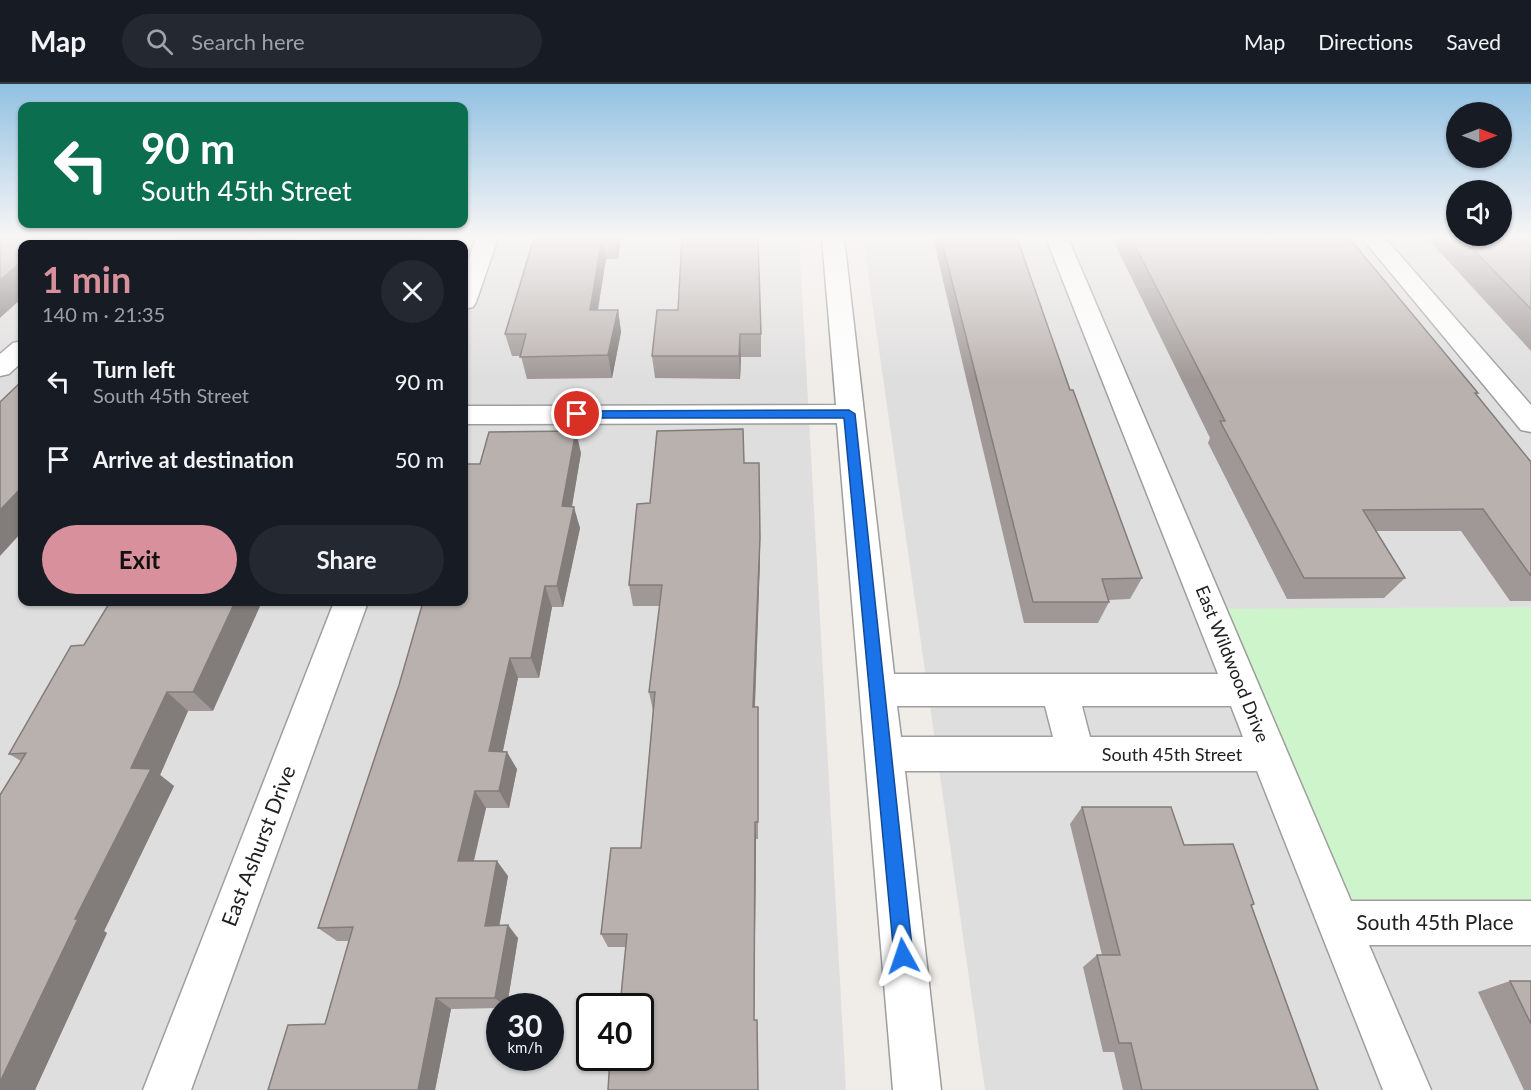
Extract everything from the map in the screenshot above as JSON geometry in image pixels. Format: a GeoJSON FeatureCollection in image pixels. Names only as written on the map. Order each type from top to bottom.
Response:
{"type":"FeatureCollection","features":[{"type":"Feature","properties":{"kind":"street"},"geometry":{"type":"LineString","coordinates":[[837,285],[917,1090]]}},
{"type":"Feature","properties":{"kind":"street","name":"East Wildwood Drive"},"geometry":{"type":"LineString","coordinates":[[1076,285],[1407,1090]]}},
{"type":"Feature","properties":{"kind":"street"},"geometry":{"type":"LineString","coordinates":[[1413,285],[1531,423]]}},
{"type":"Feature","properties":{"kind":"street"},"geometry":{"type":"LineString","coordinates":[[0,369],[18,353]]}},
{"type":"Feature","properties":{"kind":"street"},"geometry":{"type":"LineString","coordinates":[[468,415],[849,414]]}},
{"type":"Feature","properties":{"kind":"street","name":"East Ashurst Drive"},"geometry":{"type":"LineString","coordinates":[[167,1090],[349,606]]}},
{"type":"Feature","properties":{"kind":"street"},"geometry":{"type":"LineString","coordinates":[[877,690],[1243,690]]}},
{"type":"Feature","properties":{"kind":"street","name":"South 45th Street"},"geometry":{"type":"LineString","coordinates":[[1060,691],[1076,754]]}},
{"type":"Feature","properties":{"kind":"street","name":"South 45th Street"},"geometry":{"type":"LineString","coordinates":[[884,754],[1269,754]]}},
{"type":"Feature","properties":{"kind":"street","name":"South 45th Place"},"geometry":{"type":"LineString","coordinates":[[1339,923],[1531,923]]}},
{"type":"Feature","properties":{"kind":"shaded area"},"geometry":{"type":"Polygon","coordinates":[[[0,285],[18,285],[18,606],[468,606],[468,285],[802,285],[846,1090],[0,1090],[0,285]]]}},
{"type":"Feature","properties":{"kind":"shaded area"},"geometry":{"type":"Polygon","coordinates":[[[870,285],[1531,285],[1531,1090],[985,1090],[870,285]]]}},
{"type":"Feature","properties":{"kind":"green space"},"geometry":{"type":"Polygon","coordinates":[[[1531,607],[1531,923],[1339,923],[1209,609],[1531,607]]]}},
{"type":"Feature","properties":{"kind":"building"},"geometry":{"type":"Polygon","coordinates":[[[520,285],[594,285],[590,310],[618,310],[608,355],[520,357],[526,334],[505,334],[520,285]]]}},
{"type":"Feature","properties":{"kind":"building"},"geometry":{"type":"Polygon","coordinates":[[[679,285],[759,285],[761,334],[740,334],[739,356],[652,356],[657,310],[678,310],[679,285]]]}},
{"type":"Feature","properties":{"kind":"building"},"geometry":{"type":"Polygon","coordinates":[[[953,285],[1033,285],[1070,390],[1073,390],[1142,578],[1102,579],[1109,602],[1033,602],[953,285]]]}},
{"type":"Feature","properties":{"kind":"building"},"geometry":{"type":"Polygon","coordinates":[[[1155,285],[1388,285],[1478,393],[1475,393],[1531,462],[1531,576],[1483,509],[1363,510],[1405,578],[1304,578],[1220,421],[1225,421],[1155,285]]]}},
{"type":"Feature","properties":{"kind":"building"},"geometry":{"type":"Polygon","coordinates":[[[1508,285],[1531,285],[1531,309],[1508,285]]]}},
{"type":"Feature","properties":{"kind":"building"},"geometry":{"type":"Polygon","coordinates":[[[18,385],[18,491],[0,510],[0,402],[18,385]]]}},
{"type":"Feature","properties":{"kind":"building"},"geometry":{"type":"Polygon","coordinates":[[[743,429],[744,463],[759,463],[760,538],[753,707],[758,707],[754,1020],[757,1020],[758,1090],[608,1090],[609,1071],[654,1071],[654,993],[621,993],[627,934],[601,934],[611,848],[641,848],[655,692],[649,692],[662,585],[629,585],[637,504],[650,503],[657,431],[743,429]]]}},
{"type":"Feature","properties":{"kind":"building"},"geometry":{"type":"Polygon","coordinates":[[[576,431],[562,506],[574,507],[557,586],[545,586],[531,658],[510,658],[489,751],[507,752],[499,791],[475,791],[458,861],[497,861],[485,926],[508,925],[496,993],[486,993],[486,998],[436,998],[418,1090],[268,1090],[288,1025],[325,1024],[353,927],[318,928],[399,685],[422,606],[468,606],[468,464],[480,464],[489,432],[576,431]]]}},
{"type":"Feature","properties":{"kind":"building"},"geometry":{"type":"Polygon","coordinates":[[[108,606],[233,606],[193,692],[167,692],[131,768],[151,769],[75,919],[78,919],[0,1082],[0,795],[26,753],[9,754],[71,646],[84,645],[108,606]]]}},
{"type":"Feature","properties":{"kind":"building"},"geometry":{"type":"Polygon","coordinates":[[[1082,807],[1171,807],[1184,845],[1233,844],[1254,904],[1251,905],[1318,1090],[1142,1090],[1131,1043],[1119,1043],[1097,955],[1120,955],[1082,807]]]}},
{"type":"Feature","properties":{"kind":"building"},"geometry":{"type":"Polygon","coordinates":[[[1510,981],[1531,981],[1531,1024],[1510,981]]]}},
{"type":"Feature","properties":{"kind":"route"},"geometry":{"type":"LineString","coordinates":[[577,414],[849,414],[903,956]]}}]}
